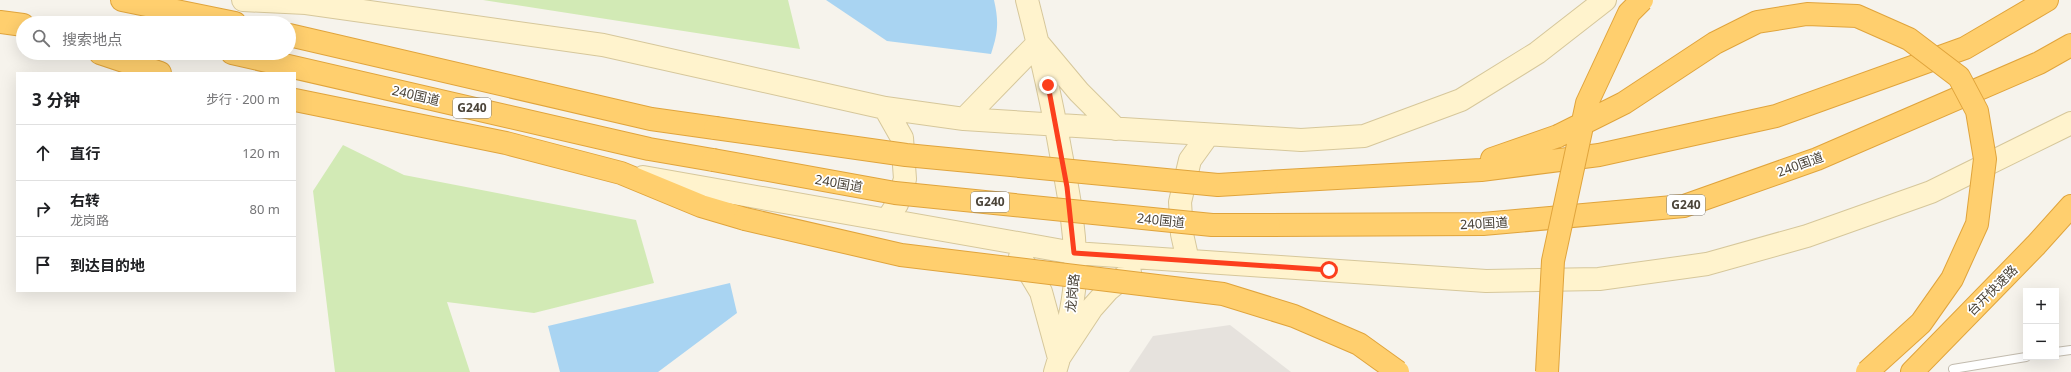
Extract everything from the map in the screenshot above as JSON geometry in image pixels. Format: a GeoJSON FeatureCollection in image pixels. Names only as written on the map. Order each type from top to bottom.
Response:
{"type":"FeatureCollection","features":[{"type":"Feature","properties":{"kind":"highway"},"geometry":{"type":"LineString","coordinates":[[122,0],[201,16]]}},
{"type":"Feature","properties":{"kind":"highway"},"geometry":{"type":"LineString","coordinates":[[1547,372],[1553,261],[1587,103],[1629,13],[1642,0]]}},
{"type":"Feature","properties":{"kind":"highway","name":"G240"},"geometry":{"type":"LineString","coordinates":[[296,37],[651,119],[906,155],[1218,185],[1458,171],[1599,155],[1776,116],[1965,48],[2047,0]]}},
{"type":"Feature","properties":{"kind":"highway"},"geometry":{"type":"LineString","coordinates":[[1458,171],[1558,136],[1624,102],[1715,43],[1757,22],[1807,14],[1857,16],[1909,38],[1958,77],[1977,111],[1985,159],[1977,224],[1952,278],[1921,323],[1867,372]]}},
{"type":"Feature","properties":{"kind":"highway","name":"240国道"},"geometry":{"type":"LineString","coordinates":[[262,60],[649,149],[895,193],[1212,225],[1483,224],[1684,206],[1817,159],[2039,63],[2071,45]]}},
{"type":"Feature","properties":{"kind":"highway"},"geometry":{"type":"LineString","coordinates":[[121,60],[157,72]]}},
{"type":"Feature","properties":{"kind":"highway"},"geometry":{"type":"LineString","coordinates":[[296,100],[506,143],[621,173],[701,206],[745,219],[902,255],[1223,294],[1294,316],[1359,344],[1398,372]]}},
{"type":"Feature","properties":{"kind":"highway","name":"台开快速路"},"geometry":{"type":"LineString","coordinates":[[1912,372],[2036,245],[2071,206]]}},
{"type":"Feature","properties":{"kind":"main road"},"geometry":{"type":"LineString","coordinates":[[243,0],[306,3],[603,45],[885,108],[964,119],[1301,140],[1364,136],[1461,100],[1537,53],[1605,0]]}},
{"type":"Feature","properties":{"kind":"main road","name":"龙岗路"},"geometry":{"type":"LineString","coordinates":[[1027,0],[1056,125],[1067,187],[1074,253],[1073,297],[1057,365]]}},
{"type":"Feature","properties":{"kind":"main road"},"geometry":{"type":"LineString","coordinates":[[964,119],[1038,43],[1079,92],[1116,129]]}},
{"type":"Feature","properties":{"kind":"main road"},"geometry":{"type":"LineString","coordinates":[[885,108],[902,138],[905,178],[897,204],[886,220]]}},
{"type":"Feature","properties":{"kind":"main road"},"geometry":{"type":"LineString","coordinates":[[621,173],[1074,253],[1486,281],[1599,278],[1707,264],[1807,236],[1931,192],[2071,123]]}},
{"type":"Feature","properties":{"kind":"main road"},"geometry":{"type":"LineString","coordinates":[[1188,261],[1182,234],[1180,202],[1190,160],[1208,135]]}},
{"type":"Feature","properties":{"kind":"main road"},"geometry":{"type":"LineString","coordinates":[[1004,241],[1019,255],[1041,292],[1057,365]]}},
{"type":"Feature","properties":{"kind":"main road"},"geometry":{"type":"LineString","coordinates":[[1057,365],[1092,308],[1104,294],[1147,258]]}},
{"type":"Feature","properties":{"kind":"lane"},"geometry":{"type":"LineString","coordinates":[[2059,352],[2071,350]]}},
{"type":"Feature","properties":{"kind":"lane"},"geometry":{"type":"LineString","coordinates":[[1953,369],[2023,357]]}},
{"type":"Feature","properties":{"kind":"shaded area"},"geometry":{"type":"Polygon","coordinates":[[[1230,325],[1291,372],[1129,372],[1153,336],[1230,325]]]}},
{"type":"Feature","properties":{"kind":"green space"},"geometry":{"type":"Polygon","coordinates":[[[483,0],[788,0],[800,49],[483,0]]]}},
{"type":"Feature","properties":{"kind":"green space"},"geometry":{"type":"Polygon","coordinates":[[[343,145],[404,175],[636,220],[654,283],[534,313],[447,302],[470,372],[335,372],[313,191],[343,145]]]}},
{"type":"Feature","properties":{"kind":"water"},"geometry":{"type":"Polygon","coordinates":[[[826,0],[994,0],[997,15],[995,40],[991,54],[887,41],[826,0]]]}},
{"type":"Feature","properties":{"kind":"water"},"geometry":{"type":"Polygon","coordinates":[[[730,283],[737,313],[658,372],[560,372],[548,326],[730,283]]]}},
{"type":"Feature","properties":{"kind":"route"},"geometry":{"type":"LineString","coordinates":[[1048,85],[1067,187],[1072,221],[1074,253],[1329,270]]}}]}
